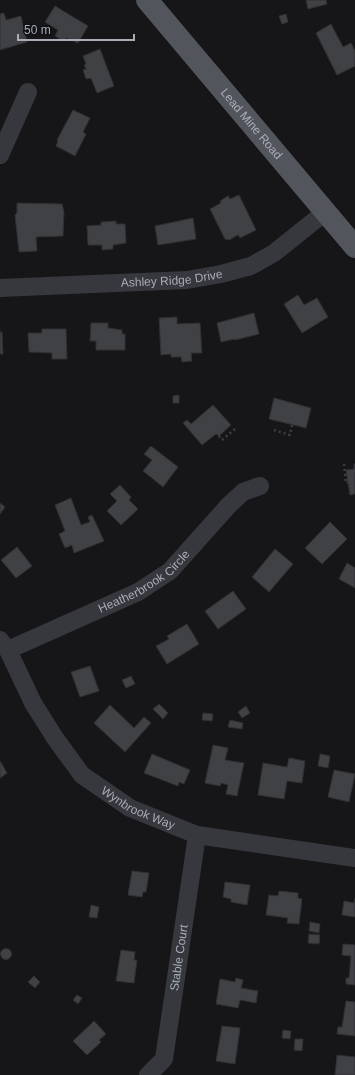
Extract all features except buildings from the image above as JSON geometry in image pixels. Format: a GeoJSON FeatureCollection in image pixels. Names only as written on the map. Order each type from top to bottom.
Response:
{"type":"FeatureCollection","features":[{"type":"Feature","properties":{"kind":"main road","name":"Lead Mine Road"},"geometry":{"type":"LineString","coordinates":[[147,0],[324,213],[355,247]]}},
{"type":"Feature","properties":{"kind":"street"},"geometry":{"type":"LineString","coordinates":[[0,155],[28,92]]}},
{"type":"Feature","properties":{"kind":"street","name":"Ashley Ridge Drive"},"geometry":{"type":"LineString","coordinates":[[0,288],[187,280],[221,274],[251,266],[274,253],[324,213]]}},
{"type":"Feature","properties":{"kind":"street","name":"Heatherbrook Circle"},"geometry":{"type":"LineString","coordinates":[[4,645],[138,592],[170,571],[229,505],[243,492],[260,486]]}},
{"type":"Feature","properties":{"kind":"street","name":"Wynbrook Way"},"geometry":{"type":"LineString","coordinates":[[4,645],[32,703],[82,775],[130,808],[197,835],[355,858]]}},
{"type":"Feature","properties":{"kind":"street","name":"Stable Court"},"geometry":{"type":"LineString","coordinates":[[148,1075],[164,1059],[197,835]]}},
{"type":"Feature","properties":{"kind":"path"},"geometry":{"type":"LineString","coordinates":[[274,430],[290,435],[292,425]]}},
{"type":"Feature","properties":{"kind":"path"},"geometry":{"type":"LineString","coordinates":[[218,436],[222,440],[235,429]]}},
{"type":"Feature","properties":{"kind":"path"},"geometry":{"type":"LineString","coordinates":[[344,464],[346,483],[348,482]]}}]}
